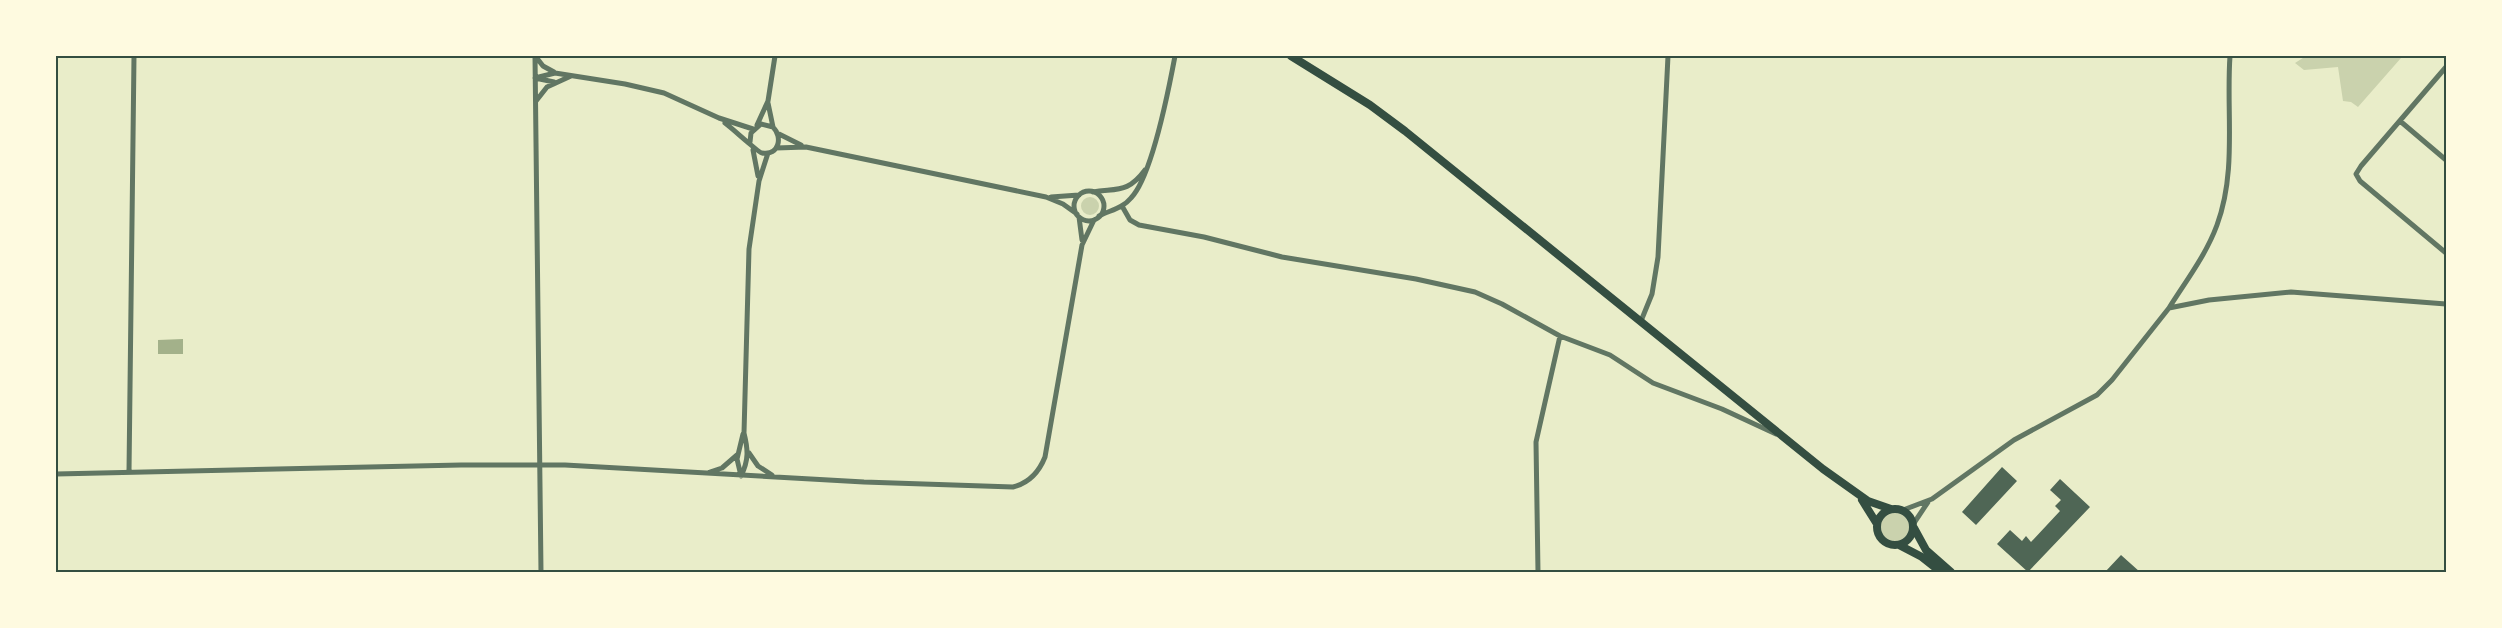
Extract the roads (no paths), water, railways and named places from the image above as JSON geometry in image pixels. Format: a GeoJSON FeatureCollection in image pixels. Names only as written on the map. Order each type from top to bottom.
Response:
{"type":"FeatureCollection","features":[{"type":"Feature","properties":{"kind":"main road"},"geometry":{"type":"LineString","coordinates":[[1291,56],[1390,119],[1783,437],[1857,494],[1878,506],[1903,510],[1909,514],[1926,550],[1951,573]]}},
{"type":"Feature","properties":{"kind":"main road"},"geometry":{"type":"LineString","coordinates":[[1857,494],[1866,504],[1883,540],[1922,557],[1941,573]]}},
{"type":"Feature","properties":{"kind":"main road"},"geometry":{"type":"LineString","coordinates":[[1877,524],[1881,514],[1891,509]]}},
{"type":"Feature","properties":{"kind":"main road"},"geometry":{"type":"LineString","coordinates":[[1898,545],[1909,539],[1914,525]]}},
{"type":"Feature","properties":{"kind":"street"},"geometry":{"type":"LineString","coordinates":[[129,472],[131,188],[135,56]]}},
{"type":"Feature","properties":{"kind":"street"},"geometry":{"type":"LineString","coordinates":[[535,56],[543,66],[555,73],[625,84],[664,93],[719,118],[755,128],[765,124],[773,127],[779,134],[806,147]]}},
{"type":"Feature","properties":{"kind":"street"},"geometry":{"type":"LineString","coordinates":[[535,56],[541,573]]}},
{"type":"Feature","properties":{"kind":"street"},"geometry":{"type":"LineString","coordinates":[[759,181],[752,145],[755,128],[768,101],[776,56]]}},
{"type":"Feature","properties":{"kind":"street"},"geometry":{"type":"LineString","coordinates":[[741,476],[748,460],[744,433],[748,255],[759,181],[768,153],[776,147],[806,147],[1046,197],[1063,204],[1084,220],[1097,218],[1122,206],[1139,188],[1149,164],[1175,56]]}},
{"type":"Feature","properties":{"kind":"street"},"geometry":{"type":"LineString","coordinates":[[1641,321],[1652,294],[1658,257],[1668,56]]}},
{"type":"Feature","properties":{"kind":"street"},"geometry":{"type":"LineString","coordinates":[[1903,510],[1932,499],[2014,440],[2097,395],[2112,380],[2169,308],[2209,244],[2223,205],[2229,149],[2230,56]]}},
{"type":"Feature","properties":{"kind":"street"},"geometry":{"type":"LineString","coordinates":[[2446,67],[2356,174],[2360,181],[2446,252]]}},
{"type":"Feature","properties":{"kind":"street"},"geometry":{"type":"LineString","coordinates":[[535,78],[555,73]]}},
{"type":"Feature","properties":{"kind":"street"},"geometry":{"type":"LineString","coordinates":[[535,103],[543,90],[571,76]]}},
{"type":"Feature","properties":{"kind":"street"},"geometry":{"type":"LineString","coordinates":[[535,78],[556,82]]}},
{"type":"Feature","properties":{"kind":"street"},"geometry":{"type":"LineString","coordinates":[[768,101],[773,127]]}},
{"type":"Feature","properties":{"kind":"street"},"geometry":{"type":"LineString","coordinates":[[719,118],[760,153],[768,153]]}},
{"type":"Feature","properties":{"kind":"street"},"geometry":{"type":"LineString","coordinates":[[2400,121],[2446,160]]}},
{"type":"Feature","properties":{"kind":"street"},"geometry":{"type":"LineString","coordinates":[[776,147],[779,134]]}},
{"type":"Feature","properties":{"kind":"street"},"geometry":{"type":"LineString","coordinates":[[1046,197],[1125,188],[1135,181],[1149,164]]}},
{"type":"Feature","properties":{"kind":"street"},"geometry":{"type":"LineString","coordinates":[[1082,245],[1103,203],[1094,192]]}},
{"type":"Feature","properties":{"kind":"street"},"geometry":{"type":"LineString","coordinates":[[56,474],[540,465],[1013,487],[1029,480],[1041,466],[1046,452],[1082,245],[1075,203],[1079,195]]}},
{"type":"Feature","properties":{"kind":"street"},"geometry":{"type":"LineString","coordinates":[[1122,206],[1130,220],[1139,225],[1204,237],[1282,257],[1468,290],[1495,300],[1560,336],[1605,352],[1658,386],[1722,409],[1783,437]]}},
{"type":"Feature","properties":{"kind":"street"},"geometry":{"type":"LineString","coordinates":[[2169,308],[2220,298],[2291,292],[2446,304]]}},
{"type":"Feature","properties":{"kind":"street"},"geometry":{"type":"LineString","coordinates":[[1538,573],[1536,442],[1560,336]]}},
{"type":"Feature","properties":{"kind":"street"},"geometry":{"type":"LineString","coordinates":[[741,476],[737,465],[744,433]]}},
{"type":"Feature","properties":{"kind":"street"},"geometry":{"type":"LineString","coordinates":[[748,451],[765,472],[782,477]]}},
{"type":"Feature","properties":{"kind":"street"},"geometry":{"type":"LineString","coordinates":[[701,473],[722,468],[738,453]]}},
{"type":"Feature","properties":{"kind":"street"},"geometry":{"type":"LineString","coordinates":[[1914,525],[1932,499]]}}]}
